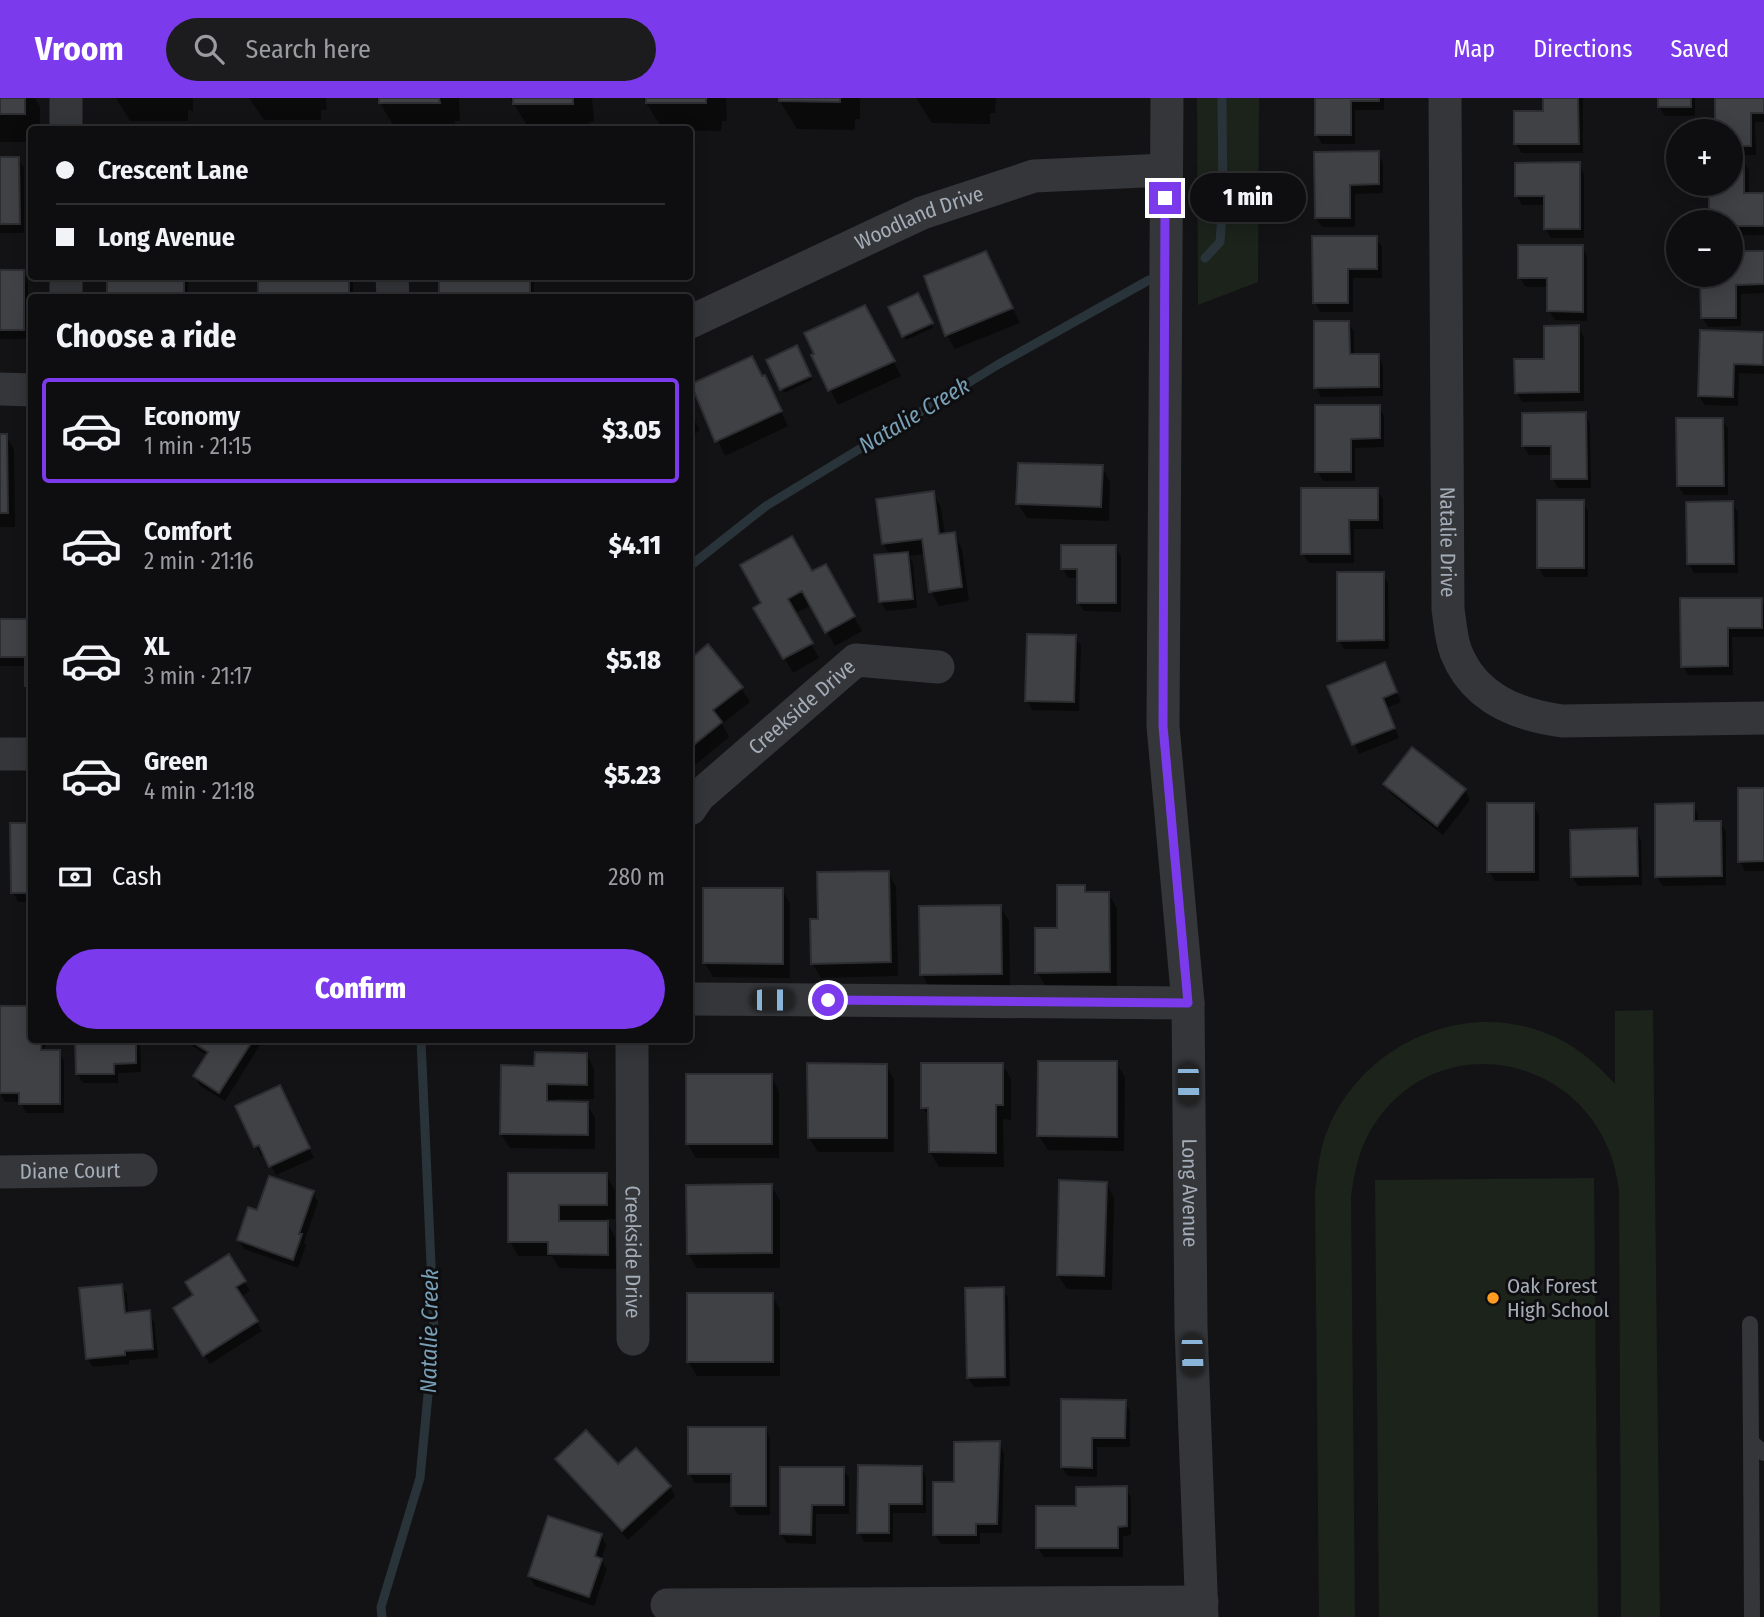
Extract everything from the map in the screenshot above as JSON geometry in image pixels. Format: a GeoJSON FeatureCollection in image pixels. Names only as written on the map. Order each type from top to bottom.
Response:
{"type":"FeatureCollection","features":[{"type":"Feature","properties":{"kind":"street"},"geometry":{"type":"LineString","coordinates":[[66,98],[66,126]]}},
{"type":"Feature","properties":{"kind":"street","name":"Long Avenue"},"geometry":{"type":"LineString","coordinates":[[1167,98],[1163,726],[1188,1003],[1191,1327],[1202,1609]]}},
{"type":"Feature","properties":{"kind":"street","name":"Natalie Drive"},"geometry":{"type":"LineString","coordinates":[[1445,98],[1448,609],[1455,649],[1460,661],[1468,673],[1508,709],[1541,718],[1562,721],[1764,718]]}},
{"type":"Feature","properties":{"kind":"street","name":"Woodland Drive"},"geometry":{"type":"LineString","coordinates":[[693,321],[922,213],[1034,176],[1166,170]]}},
{"type":"Feature","properties":{"kind":"street"},"geometry":{"type":"LineString","coordinates":[[0,389],[28,390]]}},
{"type":"Feature","properties":{"kind":"street","name":"Creekside Drive"},"geometry":{"type":"LineString","coordinates":[[693,805],[699,796],[856,660],[938,667]]}},
{"type":"Feature","properties":{"kind":"street"},"geometry":{"type":"LineString","coordinates":[[0,754],[28,754]]}},
{"type":"Feature","properties":{"kind":"street"},"geometry":{"type":"LineString","coordinates":[[693,999],[1188,1003]]}},
{"type":"Feature","properties":{"kind":"street","name":"Creekside Drive"},"geometry":{"type":"LineString","coordinates":[[632,1043],[633,1339]]}},
{"type":"Feature","properties":{"kind":"street","name":"Diane Court"},"geometry":{"type":"LineString","coordinates":[[0,1172],[141,1170]]}},
{"type":"Feature","properties":{"kind":"street"},"geometry":{"type":"LineString","coordinates":[[667,1605],[1202,1609]]}},
{"type":"Feature","properties":{"kind":"lane"},"geometry":{"type":"LineString","coordinates":[[1750,1324],[1752,1617]]}},
{"type":"Feature","properties":{"kind":"lane"},"geometry":{"type":"LineString","coordinates":[[1751,1442],[1764,1453]]}},
{"type":"Feature","properties":{"kind":"lane"},"geometry":{"type":"LineString","coordinates":[[1760,1617],[1764,1613]]}},
{"type":"Feature","properties":{"kind":"shaded area"},"geometry":{"type":"Polygon","coordinates":[[[1197,98],[1259,98],[1258,282],[1198,305],[1197,98]]]}},
{"type":"Feature","properties":{"kind":"shaded area"},"geometry":{"type":"Polygon","coordinates":[[[1653,1010],[1660,1617],[1621,1617],[1619,1191],[1607,1145],[1583,1108],[1550,1082],[1512,1067],[1472,1065],[1433,1074],[1397,1098],[1368,1135],[1357,1165],[1351,1196],[1355,1617],[1319,1617],[1315,1192],[1323,1144],[1343,1100],[1364,1075],[1388,1054],[1416,1038],[1447,1027],[1479,1022],[1511,1024],[1554,1036],[1582,1054],[1615,1084],[1615,1011],[1653,1010]]]}},
{"type":"Feature","properties":{"kind":"shaded area"},"geometry":{"type":"Polygon","coordinates":[[[1594,1178],[1598,1617],[1379,1617],[1375,1180],[1594,1178]]]}},
{"type":"Feature","properties":{"kind":"building"},"geometry":{"type":"Polygon","coordinates":[[[0,98],[25,98],[25,114],[0,114],[0,98]]]}},
{"type":"Feature","properties":{"kind":"building"},"geometry":{"type":"Polygon","coordinates":[[[379,98],[439,98],[440,103],[379,103],[379,98]]]}},
{"type":"Feature","properties":{"kind":"building"},"geometry":{"type":"Polygon","coordinates":[[[513,98],[573,98],[573,104],[513,104],[513,98]]]}},
{"type":"Feature","properties":{"kind":"building"},"geometry":{"type":"Polygon","coordinates":[[[646,98],[706,98],[706,103],[646,103],[646,98]]]}},
{"type":"Feature","properties":{"kind":"building"},"geometry":{"type":"Polygon","coordinates":[[[779,98],[840,98],[840,102],[779,101],[779,98]]]}},
{"type":"Feature","properties":{"kind":"building"},"geometry":{"type":"Polygon","coordinates":[[[1315,98],[1379,98],[1379,101],[1351,101],[1351,135],[1315,135],[1315,98]]]}},
{"type":"Feature","properties":{"kind":"building"},"geometry":{"type":"Polygon","coordinates":[[[1543,98],[1578,98],[1579,144],[1514,144],[1514,111],[1543,111],[1543,98]]]}},
{"type":"Feature","properties":{"kind":"building"},"geometry":{"type":"Polygon","coordinates":[[[1658,98],[1691,98],[1691,107],[1658,107],[1658,98]]]}},
{"type":"Feature","properties":{"kind":"building"},"geometry":{"type":"Polygon","coordinates":[[[1715,98],[1764,98],[1764,113],[1751,113],[1751,146],[1743,146],[1743,119],[1715,119],[1715,98]]]}},
{"type":"Feature","properties":{"kind":"building"},"geometry":{"type":"Polygon","coordinates":[[[1379,151],[1379,184],[1350,185],[1350,218],[1315,218],[1314,152],[1379,151]]]}},
{"type":"Feature","properties":{"kind":"building"},"geometry":{"type":"Polygon","coordinates":[[[0,157],[19,157],[20,224],[0,224],[0,157]]]}},
{"type":"Feature","properties":{"kind":"building"},"geometry":{"type":"Polygon","coordinates":[[[1744,159],[1744,193],[1764,193],[1764,226],[1743,226],[1743,210],[1709,210],[1709,196],[1743,196],[1744,159]]]}},
{"type":"Feature","properties":{"kind":"building"},"geometry":{"type":"Polygon","coordinates":[[[1580,162],[1580,229],[1544,229],[1544,196],[1515,196],[1515,163],[1580,162]]]}},
{"type":"Feature","properties":{"kind":"building"},"geometry":{"type":"Polygon","coordinates":[[[1312,236],[1377,236],[1377,269],[1348,269],[1348,303],[1313,303],[1312,236]]]}},
{"type":"Feature","properties":{"kind":"building"},"geometry":{"type":"Polygon","coordinates":[[[1518,245],[1583,245],[1583,312],[1547,311],[1547,278],[1518,278],[1518,245]]]}},
{"type":"Feature","properties":{"kind":"building"},"geometry":{"type":"Polygon","coordinates":[[[986,251],[1013,308],[945,336],[924,276],[986,251]]]}},
{"type":"Feature","properties":{"kind":"building"},"geometry":{"type":"Polygon","coordinates":[[[1743,251],[1764,251],[1764,284],[1743,285],[1743,251]]]}},
{"type":"Feature","properties":{"kind":"building"},"geometry":{"type":"Polygon","coordinates":[[[0,270],[24,270],[24,330],[0,330],[0,270]]]}},
{"type":"Feature","properties":{"kind":"building"},"geometry":{"type":"Polygon","coordinates":[[[107,280],[184,280],[184,294],[107,294],[107,280]]]}},
{"type":"Feature","properties":{"kind":"building"},"geometry":{"type":"Polygon","coordinates":[[[258,280],[349,280],[349,294],[258,294],[258,280]]]}},
{"type":"Feature","properties":{"kind":"building"},"geometry":{"type":"Polygon","coordinates":[[[439,280],[530,280],[530,294],[439,294],[439,280]]]}},
{"type":"Feature","properties":{"kind":"building"},"geometry":{"type":"Polygon","coordinates":[[[1700,287],[1736,287],[1736,318],[1701,318],[1700,287]]]}},
{"type":"Feature","properties":{"kind":"building"},"geometry":{"type":"Polygon","coordinates":[[[918,293],[933,323],[902,337],[888,307],[918,293]]]}},
{"type":"Feature","properties":{"kind":"building"},"geometry":{"type":"Polygon","coordinates":[[[865,305],[895,361],[828,391],[804,333],[865,305]]]}},
{"type":"Feature","properties":{"kind":"building"},"geometry":{"type":"Polygon","coordinates":[[[1314,321],[1349,321],[1350,354],[1379,354],[1379,387],[1314,388],[1314,321]]]}},
{"type":"Feature","properties":{"kind":"building"},"geometry":{"type":"Polygon","coordinates":[[[1579,325],[1579,392],[1515,393],[1514,359],[1544,359],[1544,326],[1579,325]]]}},
{"type":"Feature","properties":{"kind":"building"},"geometry":{"type":"Polygon","coordinates":[[[1700,330],[1764,332],[1763,365],[1734,364],[1733,397],[1698,396],[1700,330]]]}},
{"type":"Feature","properties":{"kind":"building"},"geometry":{"type":"Polygon","coordinates":[[[797,345],[811,376],[780,390],[766,360],[797,345]]]}},
{"type":"Feature","properties":{"kind":"building"},"geometry":{"type":"Polygon","coordinates":[[[752,356],[762,376],[765,375],[782,411],[715,442],[693,383],[752,356]]]}},
{"type":"Feature","properties":{"kind":"building"},"geometry":{"type":"Polygon","coordinates":[[[1315,405],[1380,405],[1380,438],[1351,439],[1351,472],[1315,472],[1315,405]]]}},
{"type":"Feature","properties":{"kind":"building"},"geometry":{"type":"Polygon","coordinates":[[[1586,412],[1587,479],[1551,479],[1551,446],[1522,446],[1522,413],[1586,412]]]}},
{"type":"Feature","properties":{"kind":"building"},"geometry":{"type":"Polygon","coordinates":[[[1676,418],[1723,418],[1724,486],[1677,486],[1676,418]]]}},
{"type":"Feature","properties":{"kind":"building"},"geometry":{"type":"Polygon","coordinates":[[[0,434],[7,434],[8,513],[0,513],[0,434]]]}},
{"type":"Feature","properties":{"kind":"building"},"geometry":{"type":"Polygon","coordinates":[[[1018,463],[1103,465],[1101,507],[1016,504],[1018,463]]]}},
{"type":"Feature","properties":{"kind":"building"},"geometry":{"type":"Polygon","coordinates":[[[1301,488],[1378,488],[1378,520],[1349,520],[1350,554],[1301,554],[1301,488]]]}},
{"type":"Feature","properties":{"kind":"building"},"geometry":{"type":"Polygon","coordinates":[[[934,491],[939,534],[955,532],[962,587],[929,592],[922,539],[882,544],[876,499],[934,491]]]}},
{"type":"Feature","properties":{"kind":"building"},"geometry":{"type":"Polygon","coordinates":[[[1537,500],[1584,500],[1584,568],[1537,568],[1537,500]]]}},
{"type":"Feature","properties":{"kind":"building"},"geometry":{"type":"Polygon","coordinates":[[[1733,501],[1734,564],[1687,564],[1686,502],[1733,501]]]}},
{"type":"Feature","properties":{"kind":"building"},"geometry":{"type":"Polygon","coordinates":[[[792,536],[812,571],[826,564],[855,616],[825,633],[802,591],[788,599],[813,643],[783,659],[753,608],[761,603],[740,565],[792,536]]]}},
{"type":"Feature","properties":{"kind":"building"},"geometry":{"type":"Polygon","coordinates":[[[1061,545],[1116,545],[1116,603],[1077,603],[1077,569],[1061,569],[1061,545]]]}},
{"type":"Feature","properties":{"kind":"building"},"geometry":{"type":"Polygon","coordinates":[[[908,552],[913,599],[879,602],[874,555],[908,552]]]}},
{"type":"Feature","properties":{"kind":"building"},"geometry":{"type":"Polygon","coordinates":[[[1337,572],[1384,572],[1384,640],[1337,641],[1337,572]]]}},
{"type":"Feature","properties":{"kind":"building"},"geometry":{"type":"Polygon","coordinates":[[[1680,598],[1762,598],[1762,628],[1728,628],[1728,666],[1681,667],[1680,598]]]}},
{"type":"Feature","properties":{"kind":"building"},"geometry":{"type":"Polygon","coordinates":[[[0,619],[28,619],[28,686],[25,686],[25,657],[0,657],[0,619]]]}},
{"type":"Feature","properties":{"kind":"building"},"geometry":{"type":"Polygon","coordinates":[[[1027,634],[1076,635],[1074,702],[1025,701],[1027,634]]]}},
{"type":"Feature","properties":{"kind":"building"},"geometry":{"type":"Polygon","coordinates":[[[708,644],[743,687],[713,710],[722,722],[693,746],[693,656],[708,644]]]}},
{"type":"Feature","properties":{"kind":"building"},"geometry":{"type":"Polygon","coordinates":[[[1385,662],[1397,692],[1383,698],[1395,728],[1352,745],[1327,686],[1385,662]]]}},
{"type":"Feature","properties":{"kind":"building"},"geometry":{"type":"Polygon","coordinates":[[[1412,747],[1466,789],[1437,826],[1383,784],[1412,747]]]}},
{"type":"Feature","properties":{"kind":"building"},"geometry":{"type":"Polygon","coordinates":[[[1738,788],[1764,788],[1764,861],[1738,862],[1738,788]]]}},
{"type":"Feature","properties":{"kind":"building"},"geometry":{"type":"Polygon","coordinates":[[[1487,803],[1534,803],[1534,872],[1487,872],[1487,803]]]}},
{"type":"Feature","properties":{"kind":"building"},"geometry":{"type":"Polygon","coordinates":[[[1694,803],[1694,821],[1721,821],[1722,876],[1655,877],[1655,804],[1694,803]]]}},
{"type":"Feature","properties":{"kind":"building"},"geometry":{"type":"Polygon","coordinates":[[[10,823],[28,823],[28,893],[11,893],[10,823]]]}},
{"type":"Feature","properties":{"kind":"building"},"geometry":{"type":"Polygon","coordinates":[[[1637,828],[1638,876],[1571,877],[1570,830],[1637,828]]]}},
{"type":"Feature","properties":{"kind":"building"},"geometry":{"type":"Polygon","coordinates":[[[889,871],[891,962],[811,964],[810,919],[818,919],[817,872],[889,871]]]}},
{"type":"Feature","properties":{"kind":"building"},"geometry":{"type":"Polygon","coordinates":[[[1057,885],[1085,885],[1085,892],[1109,892],[1110,972],[1035,973],[1035,928],[1057,928],[1057,885]]]}},
{"type":"Feature","properties":{"kind":"building"},"geometry":{"type":"Polygon","coordinates":[[[703,888],[783,888],[783,964],[703,963],[703,888]]]}},
{"type":"Feature","properties":{"kind":"building"},"geometry":{"type":"Polygon","coordinates":[[[1001,905],[1002,974],[920,975],[919,906],[1001,905]]]}},
{"type":"Feature","properties":{"kind":"building"},"geometry":{"type":"Polygon","coordinates":[[[0,1006],[28,1006],[28,1043],[41,1043],[41,1050],[60,1050],[60,1104],[19,1104],[19,1093],[0,1093],[0,1006]]]}},
{"type":"Feature","properties":{"kind":"building"},"geometry":{"type":"Polygon","coordinates":[[[75,1043],[136,1043],[136,1063],[114,1064],[114,1074],[76,1074],[75,1043]]]}},
{"type":"Feature","properties":{"kind":"building"},"geometry":{"type":"Polygon","coordinates":[[[194,1043],[251,1043],[219,1093],[193,1076],[208,1052],[194,1043]]]}},
{"type":"Feature","properties":{"kind":"building"},"geometry":{"type":"Polygon","coordinates":[[[535,1052],[587,1053],[587,1085],[547,1084],[547,1101],[588,1102],[588,1135],[500,1134],[501,1065],[534,1066],[535,1052]]]}},
{"type":"Feature","properties":{"kind":"building"},"geometry":{"type":"Polygon","coordinates":[[[1038,1061],[1117,1061],[1117,1137],[1037,1136],[1038,1061]]]}},
{"type":"Feature","properties":{"kind":"building"},"geometry":{"type":"Polygon","coordinates":[[[807,1063],[887,1064],[887,1138],[808,1138],[807,1063]]]}},
{"type":"Feature","properties":{"kind":"building"},"geometry":{"type":"Polygon","coordinates":[[[921,1063],[1003,1063],[1003,1105],[996,1105],[996,1153],[929,1152],[928,1108],[921,1108],[921,1063]]]}},
{"type":"Feature","properties":{"kind":"building"},"geometry":{"type":"Polygon","coordinates":[[[686,1074],[772,1074],[772,1144],[686,1144],[686,1074]]]}},
{"type":"Feature","properties":{"kind":"building"},"geometry":{"type":"Polygon","coordinates":[[[280,1085],[310,1148],[269,1167],[259,1145],[254,1147],[235,1106],[280,1085]]]}},
{"type":"Feature","properties":{"kind":"building"},"geometry":{"type":"Polygon","coordinates":[[[508,1173],[607,1173],[607,1205],[559,1205],[559,1221],[608,1221],[608,1255],[548,1254],[548,1242],[508,1242],[508,1173]]]}},
{"type":"Feature","properties":{"kind":"building"},"geometry":{"type":"Polygon","coordinates":[[[269,1176],[314,1191],[293,1260],[237,1240],[248,1207],[257,1210],[269,1176]]]}},
{"type":"Feature","properties":{"kind":"building"},"geometry":{"type":"Polygon","coordinates":[[[1059,1180],[1107,1182],[1104,1276],[1057,1275],[1059,1180]]]}},
{"type":"Feature","properties":{"kind":"building"},"geometry":{"type":"Polygon","coordinates":[[[772,1184],[772,1253],[687,1254],[686,1185],[772,1184]]]}},
{"type":"Feature","properties":{"kind":"building"},"geometry":{"type":"Polygon","coordinates":[[[229,1254],[246,1281],[236,1287],[258,1321],[203,1356],[173,1308],[193,1295],[185,1282],[229,1254]]]}},
{"type":"Feature","properties":{"kind":"building"},"geometry":{"type":"Polygon","coordinates":[[[122,1284],[125,1313],[150,1310],[153,1349],[125,1351],[125,1355],[86,1359],[79,1288],[122,1284]]]}},
{"type":"Feature","properties":{"kind":"building"},"geometry":{"type":"Polygon","coordinates":[[[1004,1287],[1005,1377],[967,1378],[965,1288],[1004,1287]]]}},
{"type":"Feature","properties":{"kind":"building"},"geometry":{"type":"Polygon","coordinates":[[[687,1293],[773,1293],[773,1362],[687,1362],[687,1293]]]}},
{"type":"Feature","properties":{"kind":"building"},"geometry":{"type":"Polygon","coordinates":[[[1061,1399],[1126,1400],[1125,1438],[1092,1438],[1092,1468],[1061,1467],[1061,1399]]]}},
{"type":"Feature","properties":{"kind":"building"},"geometry":{"type":"Polygon","coordinates":[[[688,1427],[766,1427],[766,1506],[731,1506],[731,1474],[688,1474],[688,1427]]]}},
{"type":"Feature","properties":{"kind":"building"},"geometry":{"type":"Polygon","coordinates":[[[586,1430],[618,1464],[636,1448],[671,1486],[622,1531],[555,1459],[586,1430]]]}},
{"type":"Feature","properties":{"kind":"building"},"geometry":{"type":"Polygon","coordinates":[[[1000,1441],[997,1524],[976,1524],[976,1535],[933,1535],[933,1482],[954,1482],[954,1442],[1000,1441]]]}},
{"type":"Feature","properties":{"kind":"building"},"geometry":{"type":"Polygon","coordinates":[[[858,1465],[922,1466],[922,1504],[889,1504],[889,1533],[857,1533],[858,1465]]]}},
{"type":"Feature","properties":{"kind":"building"},"geometry":{"type":"Polygon","coordinates":[[[780,1467],[844,1467],[844,1505],[812,1505],[811,1535],[780,1534],[780,1467]]]}},
{"type":"Feature","properties":{"kind":"building"},"geometry":{"type":"Polygon","coordinates":[[[1127,1486],[1127,1526],[1118,1527],[1118,1548],[1036,1548],[1036,1506],[1076,1506],[1076,1487],[1127,1486]]]}},
{"type":"Feature","properties":{"kind":"building"},"geometry":{"type":"Polygon","coordinates":[[[548,1516],[602,1534],[595,1556],[602,1559],[589,1597],[528,1576],[548,1516]]]}},
{"type":"Feature","properties":{"kind":"waterway","name":"Natalie Creek"},"geometry":{"type":"LineString","coordinates":[[1205,258],[1220,242],[1223,200],[1222,98]]}},
{"type":"Feature","properties":{"kind":"waterway","name":"Natalie Creek"},"geometry":{"type":"LineString","coordinates":[[693,564],[766,506],[999,364],[1149,280]]}},
{"type":"Feature","properties":{"kind":"waterway","name":"Natalie Creek"},"geometry":{"type":"LineString","coordinates":[[382,1617],[381,1607],[420,1478],[434,1332],[421,1043]]}},
{"type":"Feature","properties":{"kind":"place","name":"Oak Forest High School"},"geometry":{"type":"Point","coordinates":[1493,1298]}},
{"type":"Feature","properties":{"kind":"route"},"geometry":{"type":"LineString","coordinates":[[828,1000],[1188,1003],[1163,726],[1165,198]]}}]}
